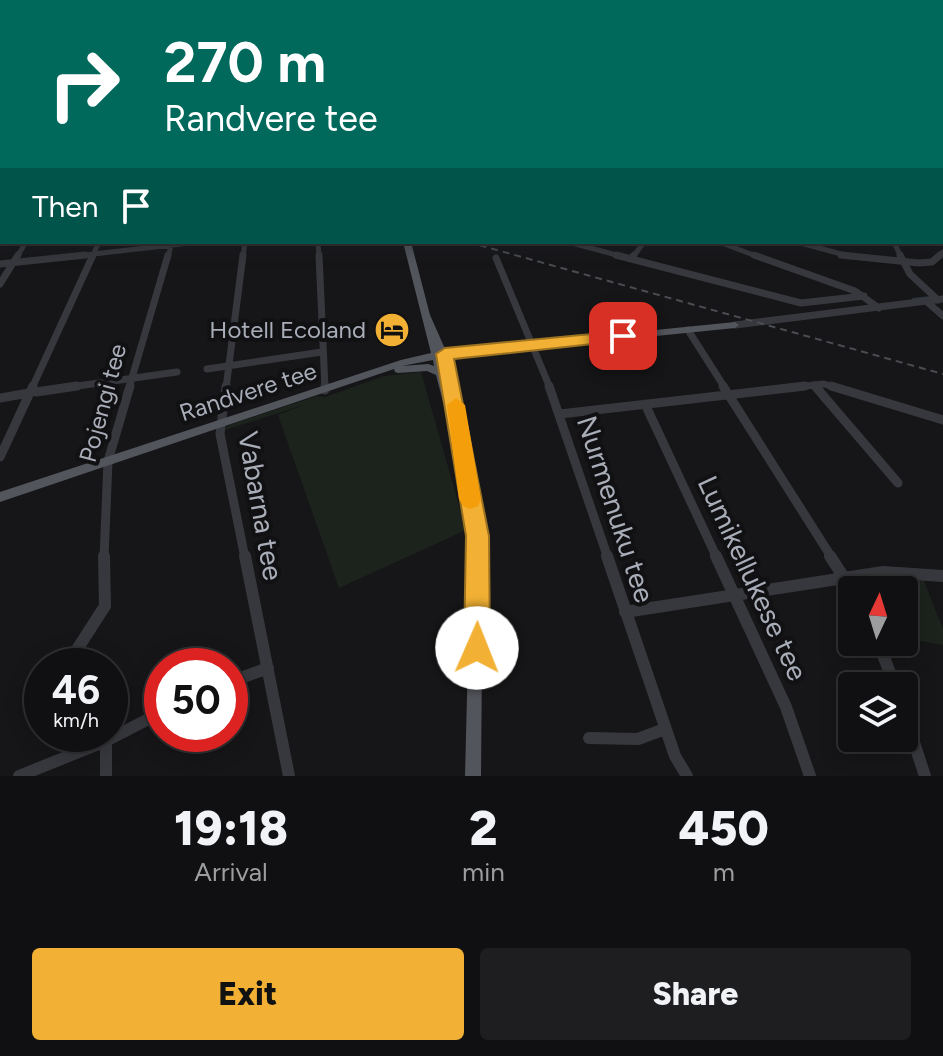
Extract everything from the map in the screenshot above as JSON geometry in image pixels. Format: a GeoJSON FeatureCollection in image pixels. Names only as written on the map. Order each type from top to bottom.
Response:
{"type":"FeatureCollection","features":[{"type":"Feature","properties":{"kind":"main road"},"geometry":{"type":"LineString","coordinates":[[408,244],[427,317],[456,403],[459,439],[479,553],[473,776]]}},
{"type":"Feature","properties":{"kind":"main road","name":"Randvere tee"},"geometry":{"type":"LineString","coordinates":[[0,497],[369,375],[440,355],[735,325]]}},
{"type":"Feature","properties":{"kind":"main road"},"geometry":{"type":"LineString","coordinates":[[440,355],[439,372],[459,439]]}},
{"type":"Feature","properties":{"kind":"main road"},"geometry":{"type":"LineString","coordinates":[[369,375],[419,367],[439,372]]}},
{"type":"Feature","properties":{"kind":"street"},"geometry":{"type":"LineString","coordinates":[[0,284],[25,244]]}},
{"type":"Feature","properties":{"kind":"street"},"geometry":{"type":"LineString","coordinates":[[0,457],[98,244]]}},
{"type":"Feature","properties":{"kind":"street"},"geometry":{"type":"LineString","coordinates":[[0,264],[171,244]]}},
{"type":"Feature","properties":{"kind":"street","name":"Pojengi tee"},"geometry":{"type":"LineString","coordinates":[[78,648],[105,606],[104,518],[108,461],[171,244]]}},
{"type":"Feature","properties":{"kind":"street","name":"Vabarna tee"},"geometry":{"type":"LineString","coordinates":[[245,244],[220,434],[289,776]]}},
{"type":"Feature","properties":{"kind":"street"},"geometry":{"type":"LineString","coordinates":[[318,244],[325,390]]}},
{"type":"Feature","properties":{"kind":"street"},"geometry":{"type":"LineString","coordinates":[[575,244],[801,303],[864,296]]}},
{"type":"Feature","properties":{"kind":"street"},"geometry":{"type":"LineString","coordinates":[[631,259],[642,244]]}},
{"type":"Feature","properties":{"kind":"street"},"geometry":{"type":"LineString","coordinates":[[724,244],[864,296],[879,308]]}},
{"type":"Feature","properties":{"kind":"street"},"geometry":{"type":"LineString","coordinates":[[802,244],[821,251],[902,262],[932,262],[943,252]]}},
{"type":"Feature","properties":{"kind":"street"},"geometry":{"type":"LineString","coordinates":[[895,244],[902,262],[940,299]]}},
{"type":"Feature","properties":{"kind":"street","name":"Nurmenuku tee"},"geometry":{"type":"LineString","coordinates":[[496,258],[535,345],[665,729],[687,776]]}},
{"type":"Feature","properties":{"kind":"street","name":"Randvere tee"},"geometry":{"type":"LineString","coordinates":[[735,325],[940,299]]}},
{"type":"Feature","properties":{"kind":"street"},"geometry":{"type":"LineString","coordinates":[[926,301],[943,316]]}},
{"type":"Feature","properties":{"kind":"street"},"geometry":{"type":"LineString","coordinates":[[688,330],[844,576]]}},
{"type":"Feature","properties":{"kind":"street"},"geometry":{"type":"LineString","coordinates":[[207,369],[322,352]]}},
{"type":"Feature","properties":{"kind":"street"},"geometry":{"type":"LineString","coordinates":[[0,398],[177,372]]}},
{"type":"Feature","properties":{"kind":"street"},"geometry":{"type":"LineString","coordinates":[[814,385],[898,483]]}},
{"type":"Feature","properties":{"kind":"street"},"geometry":{"type":"LineString","coordinates":[[560,414],[814,385],[845,387],[943,420]]}},
{"type":"Feature","properties":{"kind":"street","name":"Lumikellukese tee"},"geometry":{"type":"LineString","coordinates":[[645,404],[786,707],[810,776]]}},
{"type":"Feature","properties":{"kind":"street"},"geometry":{"type":"LineString","coordinates":[[859,576],[893,571],[943,576]]}},
{"type":"Feature","properties":{"kind":"street"},"geometry":{"type":"LineString","coordinates":[[625,612],[838,579]]}},
{"type":"Feature","properties":{"kind":"street"},"geometry":{"type":"LineString","coordinates":[[248,675],[268,668]]}},
{"type":"Feature","properties":{"kind":"street"},"geometry":{"type":"LineString","coordinates":[[589,738],[622,741],[655,736],[665,729]]}},
{"type":"Feature","properties":{"kind":"street"},"geometry":{"type":"LineString","coordinates":[[19,776],[72,752]]}},
{"type":"Feature","properties":{"kind":"street"},"geometry":{"type":"LineString","coordinates":[[104,752],[106,776]]}},
{"type":"Feature","properties":{"kind":"street"},"geometry":{"type":"LineString","coordinates":[[917,752],[925,776]]}},
{"type":"Feature","properties":{"kind":"shaded area"},"geometry":{"type":"Polygon","coordinates":[[[421,372],[466,530],[339,588],[278,415],[306,404],[222,431],[229,425],[384,376],[421,372]]]}},
{"type":"Feature","properties":{"kind":"shaded area"},"geometry":{"type":"Polygon","coordinates":[[[918,580],[924,581],[943,629],[943,645],[918,641],[918,580]]]}},
{"type":"Feature","properties":{"kind":"waterway"},"geometry":{"type":"LineString","coordinates":[[913,299],[930,297]]}},
{"type":"Feature","properties":{"kind":"railway"},"geometry":{"type":"LineString","coordinates":[[475,244],[943,374]]}},
{"type":"Feature","properties":{"kind":"slow traffic"},"geometry":{"type":"LineString","coordinates":[[456,405],[470,499]]}},
{"type":"Feature","properties":{"kind":"place","name":"Hotell Ecoland"},"geometry":{"type":"Point","coordinates":[392,330]}},
{"type":"Feature","properties":{"kind":"route"},"geometry":{"type":"LineString","coordinates":[[477,648],[477,536],[445,354],[623,336]]}}]}
